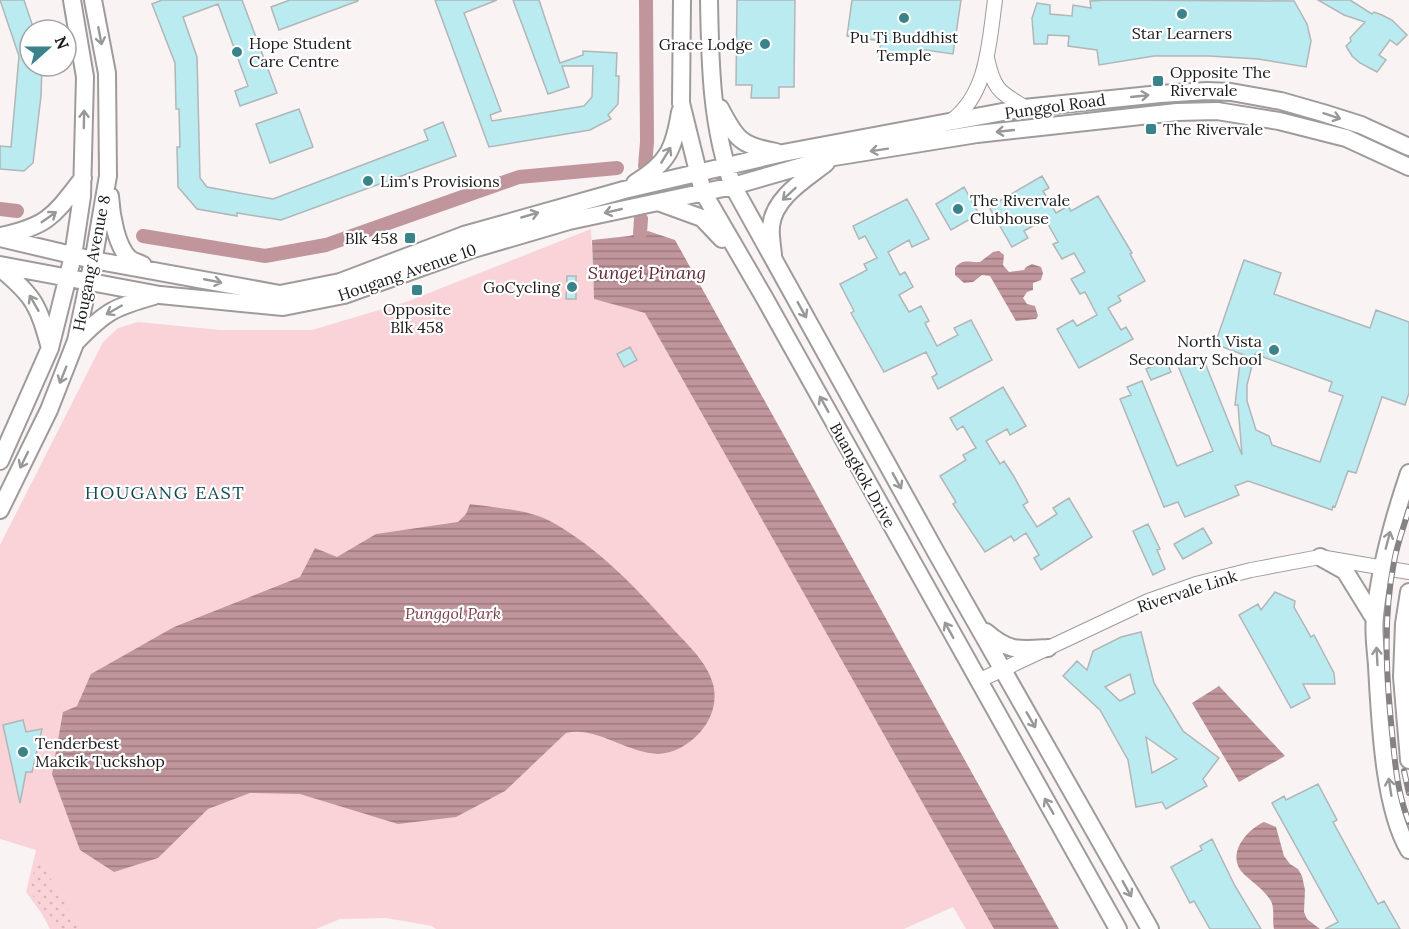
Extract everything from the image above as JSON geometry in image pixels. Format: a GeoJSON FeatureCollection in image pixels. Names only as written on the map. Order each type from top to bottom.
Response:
{"type":"FeatureCollection","features":[{"type":"Feature","properties":{"kind":"main road","name":"Hougang Avenue 8"},"geometry":{"type":"LineString","coordinates":[[0,461],[50,348],[73,256],[83,178],[85,76],[72,0]]}},
{"type":"Feature","properties":{"kind":"main road","name":"Hougang Avenue 8"},"geometry":{"type":"LineString","coordinates":[[0,510],[49,410],[76,341],[93,260],[108,176],[107,73],[93,0]]}},
{"type":"Feature","properties":{"kind":"main road","name":"Buangkok Drive"},"geometry":{"type":"LineString","coordinates":[[682,0],[681,103],[703,192],[770,307],[1118,929]]}},
{"type":"Feature","properties":{"kind":"main road","name":"Buangkok Drive"},"geometry":{"type":"LineString","coordinates":[[709,0],[712,81],[726,167],[733,186],[1002,669],[1150,929]]}},
{"type":"Feature","properties":{"kind":"main road"},"geometry":{"type":"LineString","coordinates":[[712,81],[720,107],[731,129],[742,141],[754,148],[783,153]]}},
{"type":"Feature","properties":{"kind":"main road","name":"Punggol Road"},"geometry":{"type":"LineString","coordinates":[[697,174],[783,153],[1026,108],[1207,91],[1231,92],[1281,101],[1369,129],[1409,147]]}},
{"type":"Feature","properties":{"kind":"main road"},"geometry":{"type":"LineString","coordinates":[[624,190],[653,172],[667,157],[676,132],[681,103]]}},
{"type":"Feature","properties":{"kind":"main road","name":"Punggol Road"},"geometry":{"type":"LineString","coordinates":[[703,192],[733,186],[834,157],[977,134],[1159,114],[1217,111],[1279,121],[1346,138],[1409,167]]}},
{"type":"Feature","properties":{"kind":"main road"},"geometry":{"type":"LineString","coordinates":[[773,259],[771,225],[778,204],[834,157]]}},
{"type":"Feature","properties":{"kind":"main road","name":"Hougang Avenue 10"},"geometry":{"type":"LineString","coordinates":[[0,237],[73,256],[280,294],[340,282],[464,235],[624,190],[697,174]]}},
{"type":"Feature","properties":{"kind":"main road"},"geometry":{"type":"LineString","coordinates":[[108,176],[113,223],[123,250],[130,259],[155,271]]}},
{"type":"Feature","properties":{"kind":"main road"},"geometry":{"type":"LineString","coordinates":[[0,237],[22,232],[45,221],[59,210],[83,178]]}},
{"type":"Feature","properties":{"kind":"main road","name":"Hougang Avenue 10"},"geometry":{"type":"LineString","coordinates":[[0,267],[160,295],[283,307],[344,296],[470,250],[569,221],[703,192]]}},
{"type":"Feature","properties":{"kind":"main road"},"geometry":{"type":"LineString","coordinates":[[657,201],[702,218],[740,257]]}},
{"type":"Feature","properties":{"kind":"main road"},"geometry":{"type":"LineString","coordinates":[[0,267],[34,300],[42,318],[50,348]]}},
{"type":"Feature","properties":{"kind":"main road"},"geometry":{"type":"LineString","coordinates":[[76,341],[97,320],[111,311],[122,305],[160,295]]}},
{"type":"Feature","properties":{"kind":"main road"},"geometry":{"type":"LineString","coordinates":[[1409,473],[1395,513],[1381,566],[1374,618],[1383,747],[1398,826],[1409,850]]}},
{"type":"Feature","properties":{"kind":"main road"},"geometry":{"type":"LineString","coordinates":[[1320,557],[1345,571],[1356,585],[1374,618]]}},
{"type":"Feature","properties":{"kind":"main road"},"geometry":{"type":"LineString","coordinates":[[1409,592],[1404,624],[1401,677],[1409,760]]}},
{"type":"Feature","properties":{"kind":"main road"},"geometry":{"type":"LineString","coordinates":[[978,625],[1006,647],[1017,650],[1048,648]]}},
{"type":"Feature","properties":{"kind":"street"},"geometry":{"type":"LineString","coordinates":[[949,122],[964,112],[971,101],[987,56],[995,0]]}},
{"type":"Feature","properties":{"kind":"street"},"geometry":{"type":"LineString","coordinates":[[987,56],[998,89],[1004,96],[1026,108]]}},
{"type":"Feature","properties":{"kind":"street","name":"Rivervale Link"},"geometry":{"type":"LineString","coordinates":[[978,681],[1148,601],[1196,584],[1251,570],[1320,557],[1409,572]]}},
{"type":"Feature","properties":{"kind":"green space","name":"Punggol Park"},"geometry":{"type":"Polygon","coordinates":[[[591,229],[594,299],[645,312],[994,929],[966,929],[953,907],[904,929],[436,929],[432,926],[386,918],[340,919],[316,929],[50,929],[26,892],[36,850],[0,839],[0,545],[103,342],[118,328],[138,322],[220,330],[312,330],[406,302],[591,229]]]}},
{"type":"Feature","properties":{"kind":"green space"},"geometry":{"type":"Polygon","coordinates":[[[37,859],[53,882],[79,929],[54,929],[45,912],[29,891],[37,859]]]}},
{"type":"Feature","properties":{"kind":"water","name":"Sungei Pinang"},"geometry":{"type":"Polygon","coordinates":[[[648,231],[675,240],[1059,929],[994,929],[645,313],[594,299],[592,240],[629,236],[648,231]]]}},
{"type":"Feature","properties":{"kind":"water"},"geometry":{"type":"Polygon","coordinates":[[[999,251],[1004,255],[1003,265],[1009,272],[1024,270],[1032,264],[1041,267],[1043,273],[1041,280],[1033,283],[1033,290],[1027,292],[1023,298],[1027,304],[1035,306],[1038,316],[1036,319],[1016,321],[990,276],[982,275],[973,282],[964,283],[955,275],[955,268],[961,263],[980,262],[993,252],[999,251]]]}},
{"type":"Feature","properties":{"kind":"water"},"geometry":{"type":"Polygon","coordinates":[[[470,504],[521,511],[550,521],[568,531],[601,556],[645,599],[696,654],[713,684],[715,694],[712,713],[696,737],[680,748],[666,753],[652,753],[637,750],[594,734],[566,733],[505,791],[456,817],[398,824],[300,794],[250,793],[208,809],[158,858],[114,872],[80,850],[52,774],[63,712],[77,706],[91,674],[174,627],[300,577],[315,548],[337,557],[376,534],[458,522],[466,514],[470,504]]]}},
{"type":"Feature","properties":{"kind":"water"},"geometry":{"type":"Polygon","coordinates":[[[1219,686],[1285,756],[1239,782],[1192,703],[1219,686]]]}},
{"type":"Feature","properties":{"kind":"water"},"geometry":{"type":"Polygon","coordinates":[[[1264,822],[1276,827],[1284,856],[1302,876],[1305,890],[1304,912],[1307,919],[1320,929],[1274,929],[1271,901],[1237,864],[1236,856],[1241,842],[1252,830],[1264,822]]]}},
{"type":"Feature","properties":{"kind":"building"},"geometry":{"type":"Polygon","coordinates":[[[0,0],[24,0],[30,18],[18,18],[18,53],[0,0]]]}},
{"type":"Feature","properties":{"kind":"building"},"geometry":{"type":"Polygon","coordinates":[[[162,0],[242,0],[277,93],[240,106],[235,91],[248,86],[218,4],[183,17],[197,57],[200,178],[207,187],[273,199],[428,140],[424,130],[443,122],[456,156],[281,220],[197,209],[178,187],[177,147],[180,147],[175,63],[152,4],[162,0]]]}},
{"type":"Feature","properties":{"kind":"building"},"geometry":{"type":"Polygon","coordinates":[[[290,0],[358,1],[279,30],[271,7],[290,0]]]}},
{"type":"Feature","properties":{"kind":"building"},"geometry":{"type":"Polygon","coordinates":[[[435,0],[497,0],[464,13],[501,111],[490,115],[492,121],[584,106],[592,97],[593,66],[562,66],[569,87],[548,94],[513,0],[539,0],[560,63],[583,55],[583,51],[617,53],[618,104],[608,115],[611,119],[590,130],[489,147],[435,0]]]}},
{"type":"Feature","properties":{"kind":"building","name":"Grace Lodge"},"geometry":{"type":"Polygon","coordinates":[[[737,0],[795,0],[794,87],[779,87],[779,98],[751,98],[752,85],[736,85],[737,0]]]}},
{"type":"Feature","properties":{"kind":"building","name":"Pu Ti Buddhist Temple"},"geometry":{"type":"Polygon","coordinates":[[[852,0],[961,0],[953,54],[919,49],[918,62],[879,56],[881,41],[847,36],[852,0]]]}},
{"type":"Feature","properties":{"kind":"building"},"geometry":{"type":"Polygon","coordinates":[[[1318,0],[1350,0],[1372,14],[1374,12],[1392,20],[1407,35],[1397,45],[1390,40],[1379,55],[1386,60],[1377,72],[1360,63],[1346,46],[1351,41],[1350,38],[1365,22],[1344,15],[1318,0]]]}},
{"type":"Feature","properties":{"kind":"building"},"geometry":{"type":"Polygon","coordinates":[[[1090,1],[1294,1],[1307,24],[1311,41],[1306,67],[1258,59],[1209,56],[1154,56],[1099,65],[1097,50],[1068,46],[1069,36],[1048,35],[1047,44],[1034,44],[1032,18],[1037,3],[1050,5],[1050,14],[1072,16],[1073,5],[1091,8],[1090,1]]]}},
{"type":"Feature","properties":{"kind":"building"},"geometry":{"type":"Polygon","coordinates":[[[18,67],[18,78],[42,78],[33,163],[24,171],[0,169],[0,146],[11,147],[18,67]]]}},
{"type":"Feature","properties":{"kind":"building"},"geometry":{"type":"Polygon","coordinates":[[[299,109],[313,147],[270,163],[256,124],[299,109]]]}},
{"type":"Feature","properties":{"kind":"building"},"geometry":{"type":"Polygon","coordinates":[[[1042,176],[1049,188],[1043,191],[1056,213],[1068,206],[1071,211],[1098,196],[1132,253],[1130,254],[1145,281],[1118,296],[1121,301],[1108,308],[1121,330],[1126,327],[1133,339],[1079,368],[1057,329],[1073,320],[1077,326],[1097,315],[1085,292],[1080,294],[1071,279],[1085,272],[1074,253],[1062,259],[1053,244],[1058,242],[1045,219],[1024,231],[1028,238],[1012,247],[989,207],[1042,176]]]}},
{"type":"Feature","properties":{"kind":"building","name":"The Rivervale Clubhouse"},"geometry":{"type":"Polygon","coordinates":[[[964,187],[979,214],[951,230],[936,204],[964,187]]]}},
{"type":"Feature","properties":{"kind":"building"},"geometry":{"type":"Polygon","coordinates":[[[907,199],[929,239],[912,247],[909,240],[888,252],[900,275],[905,272],[913,287],[899,295],[909,312],[921,306],[929,321],[925,323],[937,346],[958,335],[954,328],[971,320],[992,360],[938,389],[932,377],[937,374],[926,352],[884,372],[851,313],[854,311],[840,284],[867,270],[864,264],[877,258],[865,236],[859,239],[853,226],[907,199]]]}},
{"type":"Feature","properties":{"kind":"building"},"geometry":{"type":"Polygon","coordinates":[[[1244,260],[1281,273],[1274,294],[1370,328],[1376,310],[1409,322],[1409,393],[1405,405],[1382,397],[1356,473],[1348,471],[1332,510],[1248,481],[1235,486],[1239,495],[1185,517],[1178,502],[1164,507],[1120,399],[1131,395],[1127,387],[1142,381],[1177,466],[1213,451],[1178,366],[1193,360],[1195,367],[1205,363],[1242,455],[1238,405],[1235,405],[1240,362],[1244,355],[1215,344],[1244,260]],[[1255,354],[1247,385],[1247,401],[1256,430],[1269,436],[1272,445],[1320,462],[1343,396],[1329,391],[1332,382],[1255,354]]]}},
{"type":"Feature","properties":{"kind":"building"},"geometry":{"type":"Polygon","coordinates":[[[567,276],[576,276],[576,299],[566,299],[567,276]]]}},
{"type":"Feature","properties":{"kind":"building"},"geometry":{"type":"Polygon","coordinates":[[[630,347],[637,360],[624,367],[617,354],[630,347]]]}},
{"type":"Feature","properties":{"kind":"building"},"geometry":{"type":"Polygon","coordinates":[[[1166,361],[1171,372],[1151,380],[1146,369],[1166,361]]]}},
{"type":"Feature","properties":{"kind":"building"},"geometry":{"type":"Polygon","coordinates":[[[1003,387],[1026,426],[1010,435],[1007,429],[986,441],[1000,464],[1004,461],[1013,475],[1028,502],[1023,505],[1037,527],[1057,514],[1053,508],[1069,498],[1092,537],[1041,570],[1034,558],[1039,555],[1026,533],[1014,541],[1011,536],[985,552],[953,504],[956,502],[940,476],[966,460],[963,455],[976,448],[963,426],[957,430],[950,418],[1003,387]]]}},
{"type":"Feature","properties":{"kind":"building"},"geometry":{"type":"Polygon","coordinates":[[[1148,524],[1160,549],[1157,550],[1165,569],[1153,575],[1133,531],[1148,524]]]}},
{"type":"Feature","properties":{"kind":"building"},"geometry":{"type":"Polygon","coordinates":[[[1203,528],[1212,543],[1183,559],[1174,544],[1203,528]]]}},
{"type":"Feature","properties":{"kind":"building"},"geometry":{"type":"Polygon","coordinates":[[[1275,592],[1295,601],[1294,607],[1311,637],[1314,635],[1334,673],[1335,684],[1303,684],[1310,698],[1291,708],[1239,615],[1258,604],[1261,610],[1275,592]]]}},
{"type":"Feature","properties":{"kind":"building"},"geometry":{"type":"Polygon","coordinates":[[[1141,632],[1154,683],[1183,731],[1219,758],[1203,779],[1207,786],[1166,809],[1162,802],[1136,807],[1128,760],[1100,710],[1063,676],[1077,661],[1087,670],[1093,651],[1121,637],[1141,632]],[[1130,674],[1105,687],[1120,701],[1135,693],[1130,674]],[[1146,737],[1152,773],[1177,759],[1146,737]]]}},
{"type":"Feature","properties":{"kind":"building","name":"Tenderbest Makcik Tuckshop"},"geometry":{"type":"Polygon","coordinates":[[[23,720],[26,732],[42,729],[32,772],[26,772],[20,803],[3,725],[23,720]]]}},
{"type":"Feature","properties":{"kind":"building"},"geometry":{"type":"Polygon","coordinates":[[[1318,784],[1337,820],[1333,822],[1378,904],[1384,901],[1400,929],[1325,929],[1338,922],[1272,803],[1284,796],[1286,800],[1318,784]]]}},
{"type":"Feature","properties":{"kind":"building"},"geometry":{"type":"Polygon","coordinates":[[[1212,839],[1235,886],[1261,929],[1210,929],[1194,901],[1190,903],[1171,867],[1202,850],[1200,846],[1212,839]]]}},
{"type":"Feature","properties":{"kind":"waterway"},"geometry":{"type":"LineString","coordinates":[[645,166],[647,142],[646,0]]}},
{"type":"Feature","properties":{"kind":"waterway"},"geometry":{"type":"LineString","coordinates":[[143,236],[265,256],[326,245],[519,177],[617,168]]}},
{"type":"Feature","properties":{"kind":"waterway"},"geometry":{"type":"LineString","coordinates":[[0,209],[17,211]]}},
{"type":"Feature","properties":{"kind":"waterway"},"geometry":{"type":"LineString","coordinates":[[640,233],[641,219]]}},
{"type":"Feature","properties":{"kind":"railway"},"geometry":{"type":"LineString","coordinates":[[1409,509],[1397,549],[1387,625],[1388,689],[1396,766],[1399,789],[1409,822]]}},
{"type":"Feature","properties":{"kind":"railway"},"geometry":{"type":"LineString","coordinates":[[1404,771],[1409,793]]}},
{"type":"Feature","properties":{"kind":"place","name":"Star Learners"},"geometry":{"type":"Point","coordinates":[1182,14]}},
{"type":"Feature","properties":{"kind":"place","name":"Pu Ti Buddhist Temple"},"geometry":{"type":"Point","coordinates":[904,18]}},
{"type":"Feature","properties":{"kind":"place","name":"Grace Lodge"},"geometry":{"type":"Point","coordinates":[765,44]}},
{"type":"Feature","properties":{"kind":"place","name":"Hope Student Care Centre"},"geometry":{"type":"Point","coordinates":[237,52]}},
{"type":"Feature","properties":{"kind":"place","name":"Opposite The Rivervale"},"geometry":{"type":"Point","coordinates":[1158,81]}},
{"type":"Feature","properties":{"kind":"place","name":"The Rivervale"},"geometry":{"type":"Point","coordinates":[1151,129]}},
{"type":"Feature","properties":{"kind":"place","name":"Lim's Provisions"},"geometry":{"type":"Point","coordinates":[368,181]}},
{"type":"Feature","properties":{"kind":"place","name":"The Rivervale Clubhouse"},"geometry":{"type":"Point","coordinates":[958,209]}},
{"type":"Feature","properties":{"kind":"place","name":"Blk 458"},"geometry":{"type":"Point","coordinates":[410,238]}},
{"type":"Feature","properties":{"kind":"place","name":"GoCycling"},"geometry":{"type":"Point","coordinates":[572,287]}},
{"type":"Feature","properties":{"kind":"place","name":"Opposite Blk 458"},"geometry":{"type":"Point","coordinates":[417,290]}},
{"type":"Feature","properties":{"kind":"place","name":"North Vista Secondary School"},"geometry":{"type":"Point","coordinates":[1274,350]}},
{"type":"Feature","properties":{"kind":"place","name":"Tenderbest Makcik Tuckshop"},"geometry":{"type":"Point","coordinates":[23,752]}},
{"type":"Feature","properties":{"kind":"district","name":"HOUGANG EAST"},"geometry":{"type":"Point","coordinates":[165,492]}}]}
